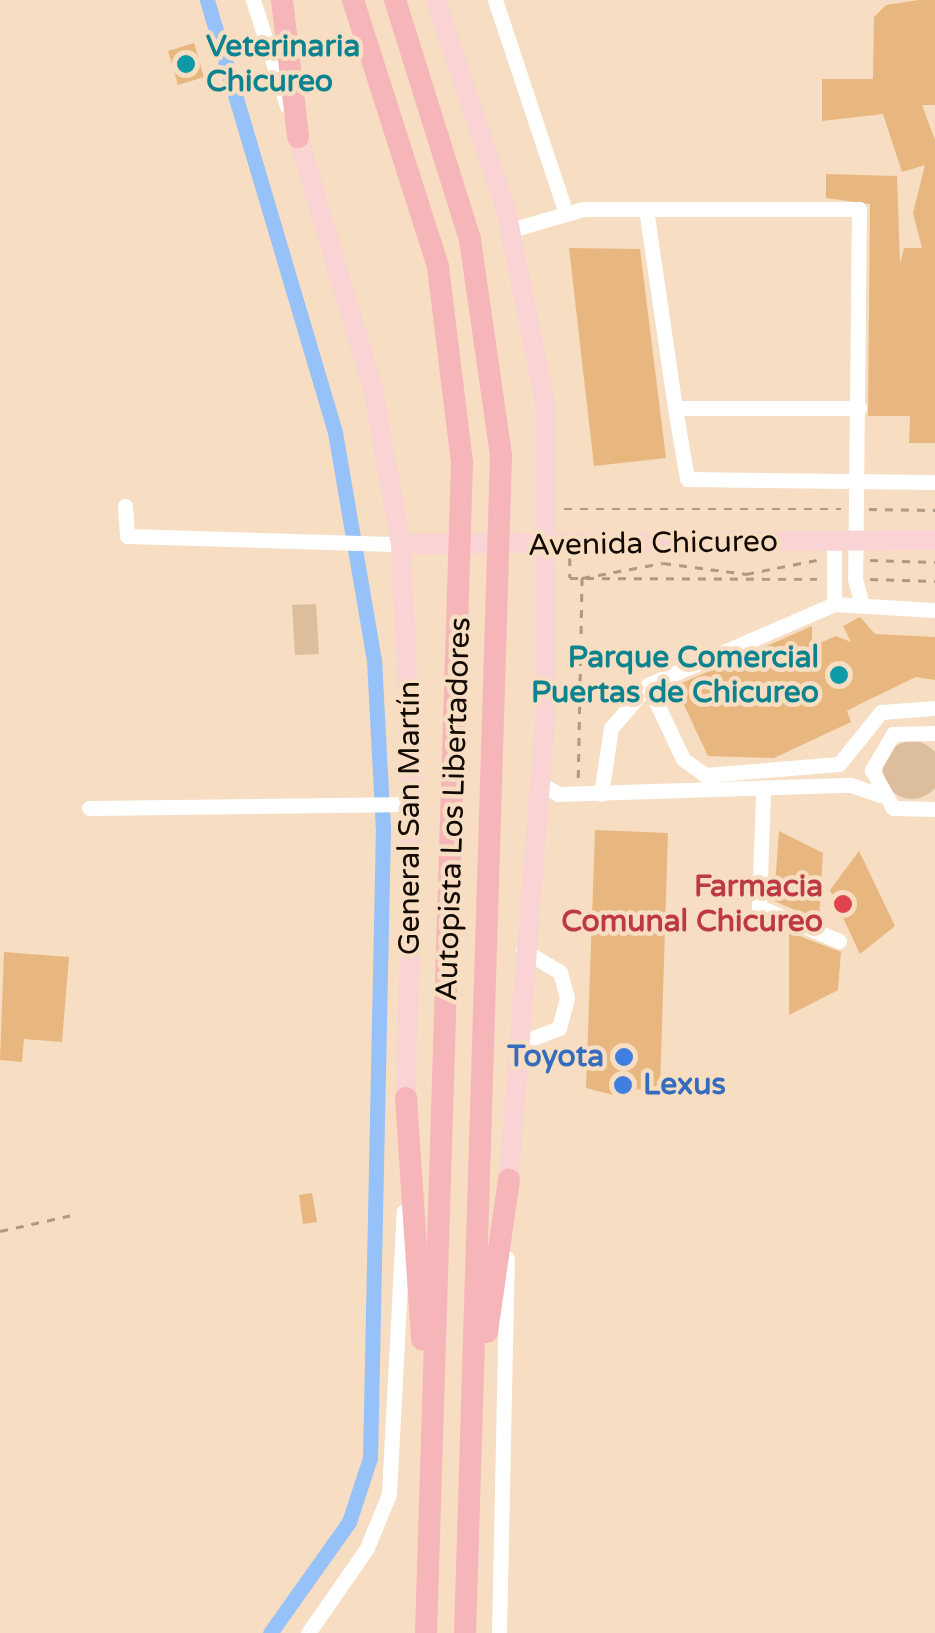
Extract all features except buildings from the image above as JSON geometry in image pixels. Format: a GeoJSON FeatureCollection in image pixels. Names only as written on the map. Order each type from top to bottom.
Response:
{"type":"FeatureCollection","features":[{"type":"Feature","properties":{"kind":"highway"},"geometry":{"type":"LineString","coordinates":[[282,0],[298,137]]}},
{"type":"Feature","properties":{"kind":"highway","name":"Autopista Los Libertadores"},"geometry":{"type":"LineString","coordinates":[[353,0],[438,267],[464,499],[426,1633]]}},
{"type":"Feature","properties":{"kind":"highway","name":"Autopista Los Libertadores"},"geometry":{"type":"LineString","coordinates":[[395,0],[470,240],[502,501],[464,1633]]}},
{"type":"Feature","properties":{"kind":"highway"},"geometry":{"type":"LineString","coordinates":[[406,1098],[432,1424]]}},
{"type":"Feature","properties":{"kind":"highway"},"geometry":{"type":"LineString","coordinates":[[470,1434],[509,1180]]}},
{"type":"Feature","properties":{"kind":"main road"},"geometry":{"type":"LineString","coordinates":[[436,0],[511,230],[536,332],[548,509],[544,794],[522,950],[509,1180]]}},
{"type":"Feature","properties":{"kind":"main road","name":"General San Martín"},"geometry":{"type":"LineString","coordinates":[[298,137],[373,389],[401,544],[413,804],[406,1098]]}},
{"type":"Feature","properties":{"kind":"main road","name":"Avenida Chicureo"},"geometry":{"type":"LineString","coordinates":[[401,544],[845,550],[935,540]]}},
{"type":"Feature","properties":{"kind":"main road","name":"Avenida Chicureo"},"geometry":{"type":"LineString","coordinates":[[904,544],[935,551]]}},
{"type":"Feature","properties":{"kind":"street","name":"General San Martín"},"geometry":{"type":"LineString","coordinates":[[253,0],[298,137]]}},
{"type":"Feature","properties":{"kind":"street"},"geometry":{"type":"LineString","coordinates":[[494,0],[566,214]]}},
{"type":"Feature","properties":{"kind":"street"},"geometry":{"type":"LineString","coordinates":[[511,230],[566,214],[646,209],[859,209],[852,509],[845,550],[834,580],[834,604]]}},
{"type":"Feature","properties":{"kind":"street"},"geometry":{"type":"LineString","coordinates":[[646,209],[687,479],[935,482]]}},
{"type":"Feature","properties":{"kind":"street"},"geometry":{"type":"LineString","coordinates":[[675,408],[854,408]]}},
{"type":"Feature","properties":{"kind":"street"},"geometry":{"type":"LineString","coordinates":[[125,506],[127,536],[401,544]]}},
{"type":"Feature","properties":{"kind":"street"},"geometry":{"type":"LineString","coordinates":[[845,550],[862,604]]}},
{"type":"Feature","properties":{"kind":"street"},"geometry":{"type":"LineString","coordinates":[[601,794],[610,728],[648,685],[834,604],[935,610]]}},
{"type":"Feature","properties":{"kind":"street"},"geometry":{"type":"LineString","coordinates":[[648,685],[683,759],[704,775],[840,764],[881,712],[935,708]]}},
{"type":"Feature","properties":{"kind":"street"},"geometry":{"type":"LineString","coordinates":[[840,785],[873,761],[901,730],[935,732]]}},
{"type":"Feature","properties":{"kind":"street"},"geometry":{"type":"LineString","coordinates":[[873,761],[880,795]]}},
{"type":"Feature","properties":{"kind":"street"},"geometry":{"type":"LineString","coordinates":[[544,794],[763,794],[840,785],[880,795],[902,812],[935,809]]}},
{"type":"Feature","properties":{"kind":"street"},"geometry":{"type":"LineString","coordinates":[[763,794],[759,907],[840,941]]}},
{"type":"Feature","properties":{"kind":"street"},"geometry":{"type":"LineString","coordinates":[[89,808],[413,804]]}},
{"type":"Feature","properties":{"kind":"street"},"geometry":{"type":"LineString","coordinates":[[516,1045],[559,1028],[567,998],[560,972],[522,950]]}},
{"type":"Feature","properties":{"kind":"street","name":"General San Martín"},"geometry":{"type":"LineString","coordinates":[[308,1633],[367,1548],[393,1475],[406,1098]]}},
{"type":"Feature","properties":{"kind":"street"},"geometry":{"type":"LineString","coordinates":[[499,1633],[509,1180]]}},
{"type":"Feature","properties":{"kind":"path"},"geometry":{"type":"LineString","coordinates":[[548,509],[935,510]]}},
{"type":"Feature","properties":{"kind":"path"},"geometry":{"type":"LineString","coordinates":[[570,547],[570,578],[834,580]]}},
{"type":"Feature","properties":{"kind":"path"},"geometry":{"type":"LineString","coordinates":[[582,579],[663,563],[718,576],[845,550],[935,562]]}},
{"type":"Feature","properties":{"kind":"path"},"geometry":{"type":"LineString","coordinates":[[855,578],[935,581]]}},
{"type":"Feature","properties":{"kind":"path"},"geometry":{"type":"LineString","coordinates":[[578,794],[582,579]]}},
{"type":"Feature","properties":{"kind":"path"},"geometry":{"type":"LineString","coordinates":[[0,1231],[72,1215]]}},
{"type":"Feature","properties":{"kind":"shaded area"},"geometry":{"type":"Polygon","coordinates":[[[316,604],[319,654],[295,655],[292,605],[316,604]]]}},
{"type":"Feature","properties":{"kind":"shaded area"},"geometry":{"type":"Polygon","coordinates":[[[912,741],[932,750],[941,770],[932,790],[912,799],[892,790],[883,770],[892,750],[912,741]]]}},
{"type":"Feature","properties":{"kind":"waterway"},"geometry":{"type":"LineString","coordinates":[[207,0],[335,432],[374,659],[383,828],[370,1458],[349,1522],[270,1633]]}},
{"type":"Feature","properties":{"kind":"place","name":"Veterinaria Chicureo"},"geometry":{"type":"Point","coordinates":[186,64]}},
{"type":"Feature","properties":{"kind":"place","name":"Parque Comercial Puertas de Chicureo"},"geometry":{"type":"Point","coordinates":[839,675]}},
{"type":"Feature","properties":{"kind":"place","name":"Farmacia Comunal Chicureo"},"geometry":{"type":"Point","coordinates":[843,904]}},
{"type":"Feature","properties":{"kind":"place","name":"Toyota"},"geometry":{"type":"Point","coordinates":[624,1057]}},
{"type":"Feature","properties":{"kind":"place","name":"Lexus"},"geometry":{"type":"Point","coordinates":[623,1085]}}]}
